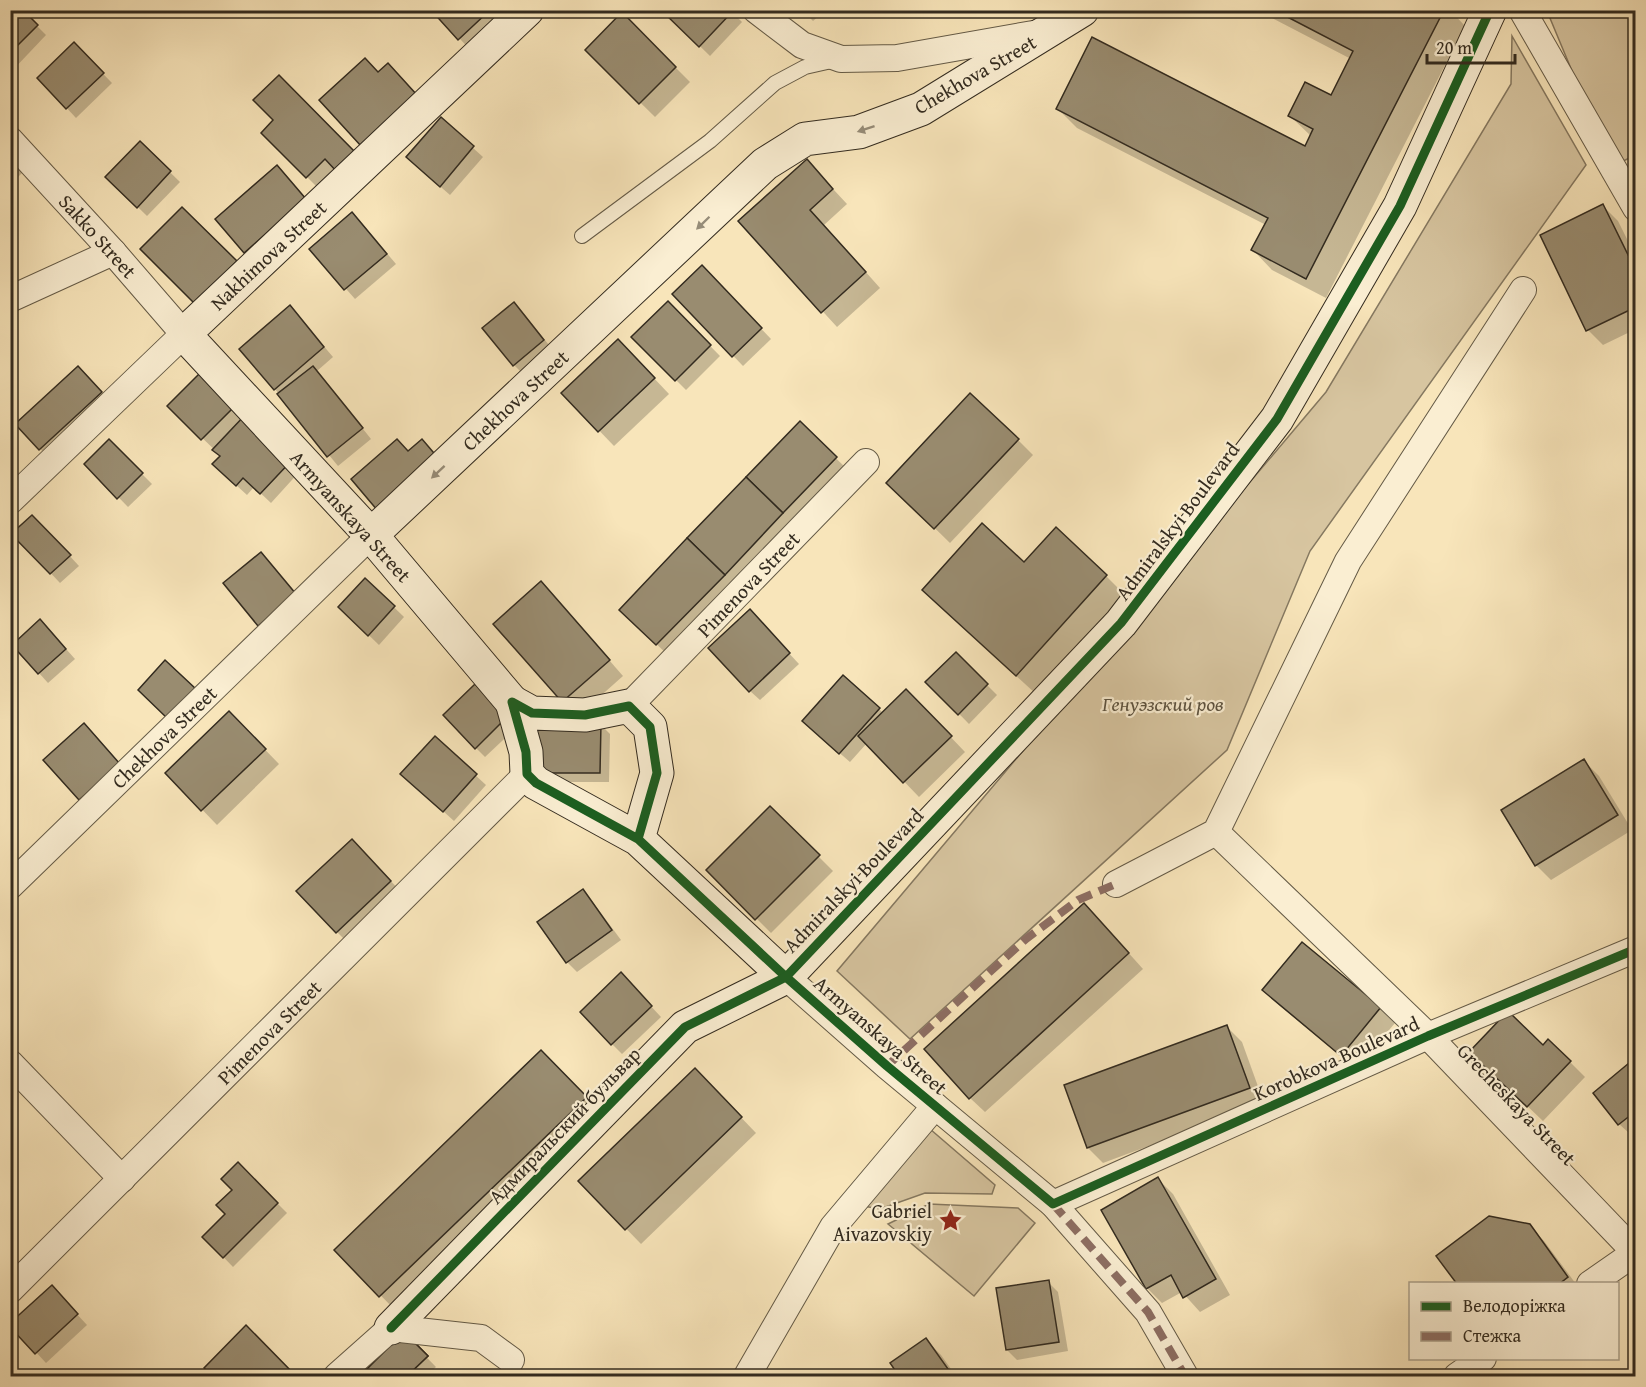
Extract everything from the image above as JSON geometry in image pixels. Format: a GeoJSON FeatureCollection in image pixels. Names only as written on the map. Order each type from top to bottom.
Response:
{"type":"FeatureCollection","features":[{"type":"Feature","properties":{"kind":"street","name":"Nakhimova Street"},"geometry":{"type":"LineString","coordinates":[[10,501],[528,10]]}},
{"type":"Feature","properties":{"kind":"street"},"geometry":{"type":"LineString","coordinates":[[756,10],[802,45],[841,59],[897,58],[1048,31]]}},
{"type":"Feature","properties":{"kind":"street","name":"Chekhova Street"},"geometry":{"type":"LineString","coordinates":[[10,886],[371,535],[765,164],[805,139],[859,132],[921,109],[1082,10]]}},
{"type":"Feature","properties":{"kind":"street","name":"Admiralskyi Boulevard"},"geometry":{"type":"LineString","coordinates":[[786,977],[1121,623],[1277,419],[1400,206],[1490,10]]}},
{"type":"Feature","properties":{"kind":"street"},"geometry":{"type":"LineString","coordinates":[[1522,10],[1635,208]]}},
{"type":"Feature","properties":{"kind":"street","name":"Sakko Street"},"geometry":{"type":"LineString","coordinates":[[10,140],[113,252],[184,334]]}},
{"type":"Feature","properties":{"kind":"street"},"geometry":{"type":"LineString","coordinates":[[10,299],[113,252]]}},
{"type":"Feature","properties":{"kind":"street"},"geometry":{"type":"LineString","coordinates":[[1116,884],[1216,832],[1348,561],[1523,290]]}},
{"type":"Feature","properties":{"kind":"street","name":"Armyanskaya Street"},"geometry":{"type":"LineString","coordinates":[[184,334],[371,535],[512,702],[532,713],[585,715],[629,706]]}},
{"type":"Feature","properties":{"kind":"street","name":"Pimenova Street"},"geometry":{"type":"LineString","coordinates":[[629,706],[866,462]]}},
{"type":"Feature","properties":{"kind":"street","name":"Armyanskaya Street"},"geometry":{"type":"LineString","coordinates":[[512,702],[526,752],[527,774],[545,788],[638,839],[786,977],[1053,1204],[1148,1312],[1185,1377]]}},
{"type":"Feature","properties":{"kind":"street"},"geometry":{"type":"LineString","coordinates":[[629,706],[650,727],[657,773],[638,839]]}},
{"type":"Feature","properties":{"kind":"street","name":"Pimenova Street"},"geometry":{"type":"LineString","coordinates":[[10,1290],[527,774]]}},
{"type":"Feature","properties":{"kind":"street","name":"Grecheskaya Street"},"geometry":{"type":"LineString","coordinates":[[1216,832],[1428,1036],[1635,1252]]}},
{"type":"Feature","properties":{"kind":"street","name":"Korobkova Boulevard"},"geometry":{"type":"LineString","coordinates":[[1053,1204],[1428,1036],[1635,949]]}},
{"type":"Feature","properties":{"kind":"street","name":"Адмиральский бульвар"},"geometry":{"type":"LineString","coordinates":[[391,1328],[685,1027],[786,977]]}},
{"type":"Feature","properties":{"kind":"street"},"geometry":{"type":"LineString","coordinates":[[10,1063],[122,1179]]}},
{"type":"Feature","properties":{"kind":"street"},"geometry":{"type":"LineString","coordinates":[[747,1377],[833,1227],[935,1106]]}},
{"type":"Feature","properties":{"kind":"street"},"geometry":{"type":"LineString","coordinates":[[1593,1282],[1635,1252]]}},
{"type":"Feature","properties":{"kind":"street"},"geometry":{"type":"LineString","coordinates":[[336,1377],[391,1328],[481,1338],[511,1360]]}},
{"type":"Feature","properties":{"kind":"street"},"geometry":{"type":"LineString","coordinates":[[1457,1377],[1482,1360]]}},
{"type":"Feature","properties":{"kind":"lane"},"geometry":{"type":"LineString","coordinates":[[582,236],[710,141],[775,83],[805,67],[841,59]]}},
{"type":"Feature","properties":{"kind":"green space"},"geometry":{"type":"Polygon","coordinates":[[[1547,11],[1635,11],[1635,155],[1612,167],[1547,11]]]}},
{"type":"Feature","properties":{"kind":"green space","name":"Генуэзский ров"},"geometry":{"type":"Polygon","coordinates":[[[1512,36],[1586,165],[1310,551],[1227,750],[910,1039],[837,971],[1326,392],[1511,84],[1512,36]]]}},
{"type":"Feature","properties":{"kind":"green space"},"geometry":{"type":"Polygon","coordinates":[[[930,1129],[995,1185],[992,1194],[925,1193],[880,1209],[863,1206],[930,1129]]]}},
{"type":"Feature","properties":{"kind":"green space"},"geometry":{"type":"Polygon","coordinates":[[[929,1204],[1018,1208],[1035,1223],[974,1296],[888,1224],[929,1204]]]}},
{"type":"Feature","properties":{"kind":"building"},"geometry":{"type":"Polygon","coordinates":[[[10,10],[23,10],[38,25],[10,53],[10,10]]]}},
{"type":"Feature","properties":{"kind":"building"},"geometry":{"type":"Polygon","coordinates":[[[431,10],[490,10],[458,40],[431,10]]]}},
{"type":"Feature","properties":{"kind":"building"},"geometry":{"type":"Polygon","coordinates":[[[661,10],[732,10],[733,11],[699,47],[661,10]]]}},
{"type":"Feature","properties":{"kind":"building"},"geometry":{"type":"Polygon","coordinates":[[[1274,10],[1444,10],[1306,279],[1251,250],[1268,218],[1056,109],[1092,37],[1305,146],[1313,129],[1288,116],[1305,82],[1331,95],[1353,51],[1274,10]]]}},
{"type":"Feature","properties":{"kind":"building"},"geometry":{"type":"Polygon","coordinates":[[[622,12],[676,67],[639,104],[585,50],[622,12]]]}},
{"type":"Feature","properties":{"kind":"building"},"geometry":{"type":"Polygon","coordinates":[[[74,42],[104,73],[66,109],[37,78],[74,42]]]}},
{"type":"Feature","properties":{"kind":"building"},"geometry":{"type":"Polygon","coordinates":[[[365,58],[378,72],[388,63],[417,95],[361,146],[319,100],[365,58]]]}},
{"type":"Feature","properties":{"kind":"building"},"geometry":{"type":"Polygon","coordinates":[[[279,75],[356,153],[337,172],[325,159],[306,178],[261,133],[273,120],[253,100],[279,75]]]}},
{"type":"Feature","properties":{"kind":"building"},"geometry":{"type":"Polygon","coordinates":[[[441,117],[474,146],[440,187],[406,157],[441,117]]]}},
{"type":"Feature","properties":{"kind":"building"},"geometry":{"type":"Polygon","coordinates":[[[140,141],[171,171],[137,208],[105,177],[140,141]]]}},
{"type":"Feature","properties":{"kind":"building"},"geometry":{"type":"Polygon","coordinates":[[[807,159],[833,189],[810,210],[866,272],[821,313],[738,221],[807,159]]]}},
{"type":"Feature","properties":{"kind":"building"},"geometry":{"type":"Polygon","coordinates":[[[277,165],[306,199],[244,253],[215,219],[277,165]]]}},
{"type":"Feature","properties":{"kind":"building"},"geometry":{"type":"Polygon","coordinates":[[[1603,204],[1636,271],[1636,307],[1586,331],[1540,235],[1603,204]]]}},
{"type":"Feature","properties":{"kind":"building"},"geometry":{"type":"Polygon","coordinates":[[[182,207],[237,261],[195,304],[140,249],[182,207]]]}},
{"type":"Feature","properties":{"kind":"building"},"geometry":{"type":"Polygon","coordinates":[[[352,212],[387,254],[344,290],[309,249],[352,212]]]}},
{"type":"Feature","properties":{"kind":"building"},"geometry":{"type":"Polygon","coordinates":[[[702,265],[762,328],[732,357],[672,294],[702,265]]]}},
{"type":"Feature","properties":{"kind":"building"},"geometry":{"type":"Polygon","coordinates":[[[668,301],[711,345],[675,381],[631,337],[668,301]]]}},
{"type":"Feature","properties":{"kind":"building"},"geometry":{"type":"Polygon","coordinates":[[[514,302],[544,340],[513,366],[482,328],[514,302]]]}},
{"type":"Feature","properties":{"kind":"building"},"geometry":{"type":"Polygon","coordinates":[[[290,305],[324,347],[274,390],[239,349],[290,305]]]}},
{"type":"Feature","properties":{"kind":"building"},"geometry":{"type":"Polygon","coordinates":[[[618,339],[655,378],[598,432],[561,393],[618,339]]]}},
{"type":"Feature","properties":{"kind":"building"},"geometry":{"type":"Polygon","coordinates":[[[78,366],[102,392],[39,450],[15,424],[78,366]]]}},
{"type":"Feature","properties":{"kind":"building"},"geometry":{"type":"Polygon","coordinates":[[[313,366],[363,428],[327,457],[277,394],[313,366]]]}},
{"type":"Feature","properties":{"kind":"building"},"geometry":{"type":"Polygon","coordinates":[[[199,374],[233,408],[201,440],[167,406],[199,374]]]}},
{"type":"Feature","properties":{"kind":"building"},"geometry":{"type":"Polygon","coordinates":[[[970,393],[1019,439],[934,529],[886,483],[970,393]]]}},
{"type":"Feature","properties":{"kind":"building"},"geometry":{"type":"Polygon","coordinates":[[[245,415],[293,459],[260,494],[243,478],[236,486],[212,464],[220,456],[212,450],[245,415]]]}},
{"type":"Feature","properties":{"kind":"building"},"geometry":{"type":"Polygon","coordinates":[[[800,421],[837,457],[783,513],[746,477],[800,421]]]}},
{"type":"Feature","properties":{"kind":"building"},"geometry":{"type":"Polygon","coordinates":[[[109,439],[143,473],[117,499],[84,464],[109,439]]]}},
{"type":"Feature","properties":{"kind":"building"},"geometry":{"type":"Polygon","coordinates":[[[397,439],[408,451],[422,439],[439,459],[378,511],[351,479],[397,439]]]}},
{"type":"Feature","properties":{"kind":"building"},"geometry":{"type":"Polygon","coordinates":[[[746,477],[783,513],[725,575],[687,538],[746,477]]]}},
{"type":"Feature","properties":{"kind":"building"},"geometry":{"type":"Polygon","coordinates":[[[32,515],[71,555],[50,574],[11,534],[32,515]]]}},
{"type":"Feature","properties":{"kind":"building"},"geometry":{"type":"Polygon","coordinates":[[[982,523],[1024,562],[1056,527],[1107,575],[1016,676],[922,590],[982,523]]]}},
{"type":"Feature","properties":{"kind":"building"},"geometry":{"type":"Polygon","coordinates":[[[687,538],[725,575],[656,645],[619,610],[687,538]]]}},
{"type":"Feature","properties":{"kind":"building"},"geometry":{"type":"Polygon","coordinates":[[[261,552],[296,594],[258,626],[223,583],[261,552]]]}},
{"type":"Feature","properties":{"kind":"building"},"geometry":{"type":"Polygon","coordinates":[[[365,578],[395,606],[368,636],[338,607],[365,578]]]}},
{"type":"Feature","properties":{"kind":"building"},"geometry":{"type":"Polygon","coordinates":[[[541,581],[610,660],[562,702],[493,624],[541,581]]]}},
{"type":"Feature","properties":{"kind":"building"},"geometry":{"type":"Polygon","coordinates":[[[750,609],[790,653],[749,692],[708,648],[750,609]]]}},
{"type":"Feature","properties":{"kind":"building"},"geometry":{"type":"Polygon","coordinates":[[[40,619],[66,649],[38,674],[12,645],[40,619]]]}},
{"type":"Feature","properties":{"kind":"building"},"geometry":{"type":"Polygon","coordinates":[[[956,652],[988,684],[958,715],[925,682],[956,652]]]}},
{"type":"Feature","properties":{"kind":"building"},"geometry":{"type":"Polygon","coordinates":[[[165,660],[196,689],[168,719],[138,690],[165,660]]]}},
{"type":"Feature","properties":{"kind":"building"},"geometry":{"type":"Polygon","coordinates":[[[843,675],[880,708],[839,754],[802,721],[843,675]]]}},
{"type":"Feature","properties":{"kind":"building"},"geometry":{"type":"Polygon","coordinates":[[[475,684],[507,717],[475,749],[443,715],[475,684]]]}},
{"type":"Feature","properties":{"kind":"building"},"geometry":{"type":"Polygon","coordinates":[[[906,689],[952,736],[903,783],[858,736],[906,689]]]}},
{"type":"Feature","properties":{"kind":"building"},"geometry":{"type":"Polygon","coordinates":[[[229,711],[266,749],[201,811],[165,773],[229,711]]]}},
{"type":"Feature","properties":{"kind":"building"},"geometry":{"type":"Polygon","coordinates":[[[537,722],[601,723],[600,773],[537,773],[537,722]]]}},
{"type":"Feature","properties":{"kind":"building"},"geometry":{"type":"Polygon","coordinates":[[[84,723],[120,764],[79,800],[43,760],[84,723]]]}},
{"type":"Feature","properties":{"kind":"building"},"geometry":{"type":"Polygon","coordinates":[[[435,736],[477,774],[443,812],[400,774],[435,736]]]}},
{"type":"Feature","properties":{"kind":"building"},"geometry":{"type":"Polygon","coordinates":[[[1584,759],[1618,815],[1535,866],[1501,810],[1584,759]]]}},
{"type":"Feature","properties":{"kind":"building"},"geometry":{"type":"Polygon","coordinates":[[[770,806],[820,855],[755,920],[706,870],[770,806]]]}},
{"type":"Feature","properties":{"kind":"building"},"geometry":{"type":"Polygon","coordinates":[[[352,839],[391,881],[336,933],[296,891],[352,839]]]}},
{"type":"Feature","properties":{"kind":"building"},"geometry":{"type":"Polygon","coordinates":[[[583,889],[612,930],[566,963],[537,922],[583,889]]]}},
{"type":"Feature","properties":{"kind":"building"},"geometry":{"type":"Polygon","coordinates":[[[1084,903],[1129,953],[969,1099],[924,1049],[1084,903]]]}},
{"type":"Feature","properties":{"kind":"building"},"geometry":{"type":"Polygon","coordinates":[[[1302,942],[1381,1007],[1341,1056],[1262,990],[1302,942]]]}},
{"type":"Feature","properties":{"kind":"building"},"geometry":{"type":"Polygon","coordinates":[[[621,972],[652,1006],[611,1045],[580,1012],[621,972]]]}},
{"type":"Feature","properties":{"kind":"building"},"geometry":{"type":"Polygon","coordinates":[[[1508,1011],[1543,1045],[1548,1039],[1571,1061],[1527,1107],[1469,1052],[1508,1011]]]}},
{"type":"Feature","properties":{"kind":"building"},"geometry":{"type":"Polygon","coordinates":[[[1227,1025],[1250,1088],[1087,1148],[1064,1085],[1227,1025]]]}},
{"type":"Feature","properties":{"kind":"building"},"geometry":{"type":"Polygon","coordinates":[[[541,1050],[587,1097],[379,1297],[334,1250],[541,1050]]]}},
{"type":"Feature","properties":{"kind":"building"},"geometry":{"type":"Polygon","coordinates":[[[1629,1063],[1636,1072],[1636,1111],[1618,1125],[1593,1093],[1629,1063]]]}},
{"type":"Feature","properties":{"kind":"building"},"geometry":{"type":"Polygon","coordinates":[[[695,1068],[742,1117],[625,1230],[578,1181],[695,1068]]]}},
{"type":"Feature","properties":{"kind":"building"},"geometry":{"type":"Polygon","coordinates":[[[238,1162],[278,1203],[223,1258],[202,1237],[225,1214],[216,1205],[232,1190],[221,1179],[238,1162]]]}},
{"type":"Feature","properties":{"kind":"building"},"geometry":{"type":"Polygon","coordinates":[[[1158,1177],[1216,1279],[1183,1298],[1171,1275],[1146,1289],[1101,1210],[1158,1177]]]}},
{"type":"Feature","properties":{"kind":"building"},"geometry":{"type":"Polygon","coordinates":[[[1489,1216],[1530,1224],[1568,1277],[1562,1282],[1456,1282],[1436,1256],[1489,1216]]]}},
{"type":"Feature","properties":{"kind":"building"},"geometry":{"type":"Polygon","coordinates":[[[1049,1280],[1059,1342],[1006,1350],[996,1288],[1049,1280]]]}},
{"type":"Feature","properties":{"kind":"building"},"geometry":{"type":"Polygon","coordinates":[[[52,1285],[78,1314],[35,1354],[10,1327],[10,1323],[52,1285]]]}},
{"type":"Feature","properties":{"kind":"building"},"geometry":{"type":"Polygon","coordinates":[[[246,1325],[296,1376],[213,1376],[204,1368],[246,1325]]]}},
{"type":"Feature","properties":{"kind":"building"},"geometry":{"type":"Polygon","coordinates":[[[404,1332],[428,1356],[407,1376],[360,1376],[404,1332]]]}},
{"type":"Feature","properties":{"kind":"building"},"geometry":{"type":"Polygon","coordinates":[[[404,1332],[428,1356],[407,1376],[360,1376],[404,1332]]]}},
{"type":"Feature","properties":{"kind":"building"},"geometry":{"type":"Polygon","coordinates":[[[926,1338],[953,1376],[899,1376],[890,1363],[926,1338]]]}},
{"type":"Feature","properties":{"kind":"marked path"},"geometry":{"type":"LineString","coordinates":[[887,1066],[1026,939],[1078,900],[1116,884]]}},
{"type":"Feature","properties":{"kind":"marked path"},"geometry":{"type":"LineString","coordinates":[[1053,1204],[1148,1312],[1185,1376]]}},
{"type":"Feature","properties":{"kind":"cycle path"},"geometry":{"type":"LineString","coordinates":[[391,1328],[685,1027],[786,977],[1121,623],[1277,419],[1400,206],[1490,10]]}},
{"type":"Feature","properties":{"kind":"cycle path"},"geometry":{"type":"LineString","coordinates":[[638,839],[657,773],[650,727],[629,706],[585,715],[532,713],[512,702],[526,752],[527,774],[536,783],[638,839],[786,977],[887,1066],[1053,1204],[1428,1036],[1636,949]]}},
{"type":"Feature","properties":{"kind":"place","name":"Gabriel Aivazovskiy"},"geometry":{"type":"Point","coordinates":[950,1221]}}]}
